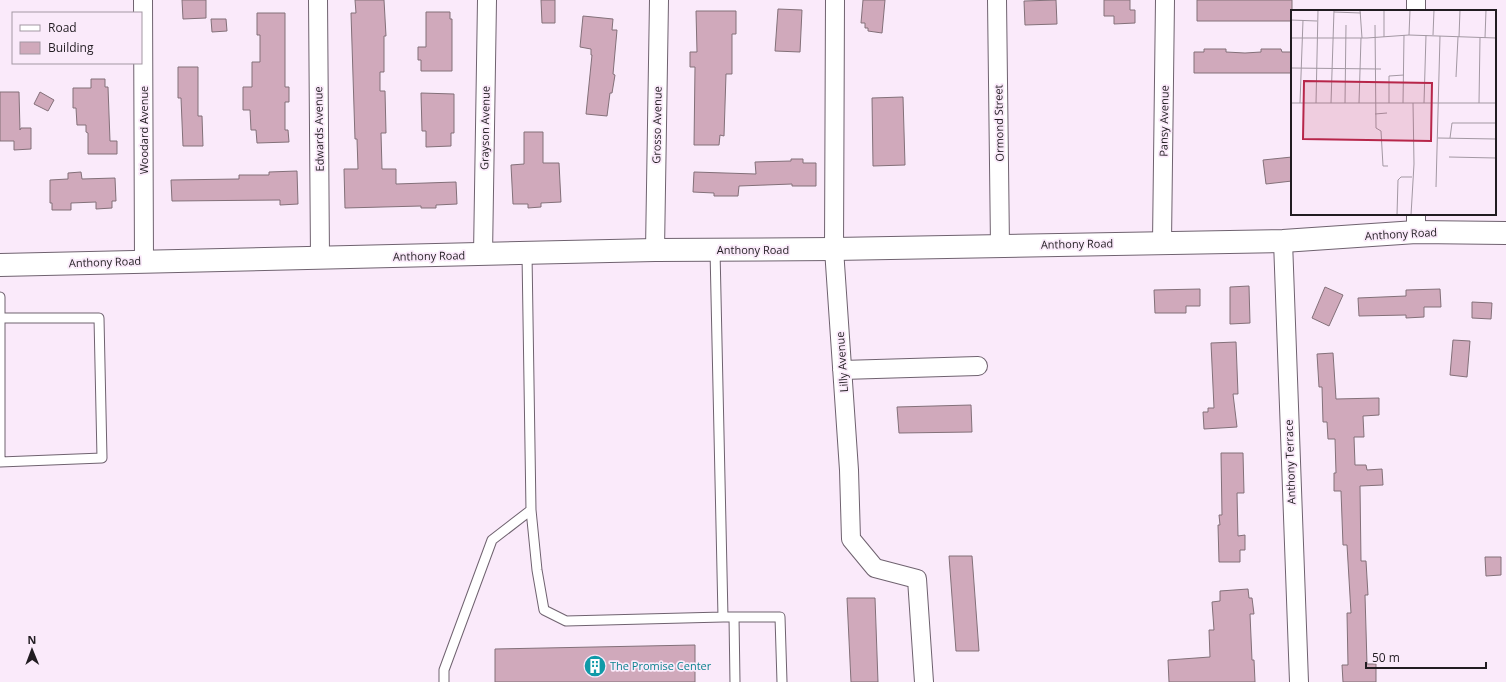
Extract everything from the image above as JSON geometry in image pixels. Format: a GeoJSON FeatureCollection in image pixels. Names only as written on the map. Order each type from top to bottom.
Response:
{"type":"FeatureCollection","features":[{"type":"Feature","properties":{"kind":"street","name":"Woodard Avenue"},"geometry":{"type":"LineString","coordinates":[[143,0],[144,261]]}},
{"type":"Feature","properties":{"kind":"street","name":"Edwards Avenue"},"geometry":{"type":"LineString","coordinates":[[318,0],[320,257]]}},
{"type":"Feature","properties":{"kind":"street","name":"Grayson Avenue"},"geometry":{"type":"LineString","coordinates":[[483,255],[487,0]]}},
{"type":"Feature","properties":{"kind":"street","name":"Grosso Avenue"},"geometry":{"type":"LineString","coordinates":[[655,250],[659,0]]}},
{"type":"Feature","properties":{"kind":"street","name":"Lilly Avenue"},"geometry":{"type":"LineString","coordinates":[[835,0],[834,249],[849,470],[851,539],[875,568],[917,579],[924,682]]}},
{"type":"Feature","properties":{"kind":"street","name":"Ormond Street"},"geometry":{"type":"LineString","coordinates":[[997,0],[1000,246]]}},
{"type":"Feature","properties":{"kind":"street","name":"Pansy Avenue"},"geometry":{"type":"LineString","coordinates":[[1162,242],[1165,0]]}},
{"type":"Feature","properties":{"kind":"street","name":"Anthony Road"},"geometry":{"type":"LineString","coordinates":[[0,265],[655,250],[834,249],[1284,241],[1416,223],[1506,233]]}},
{"type":"Feature","properties":{"kind":"street","name":"Anthony Terrace"},"geometry":{"type":"LineString","coordinates":[[1284,241],[1299,682]]}},
{"type":"Feature","properties":{"kind":"street"},"geometry":{"type":"LineString","coordinates":[[842,370],[978,366]]}},
{"type":"Feature","properties":{"kind":"lane"},"geometry":{"type":"LineString","coordinates":[[715,250],[723,617]]}},
{"type":"Feature","properties":{"kind":"lane"},"geometry":{"type":"LineString","coordinates":[[527,254],[531,510],[537,570],[544,610],[566,621],[780,617],[782,682]]}},
{"type":"Feature","properties":{"kind":"lane"},"geometry":{"type":"LineString","coordinates":[[0,297],[0,318],[0,462],[102,458],[99,318],[0,318]]}},
{"type":"Feature","properties":{"kind":"lane"},"geometry":{"type":"LineString","coordinates":[[444,682],[444,670],[492,540],[531,510]]}},
{"type":"Feature","properties":{"kind":"lane"},"geometry":{"type":"LineString","coordinates":[[734,617],[735,682]]}},
{"type":"Feature","properties":{"kind":"building"},"geometry":{"type":"Polygon","coordinates":[[[182,0],[206,0],[206,18],[183,19],[182,0]]]}},
{"type":"Feature","properties":{"kind":"building"},"geometry":{"type":"Polygon","coordinates":[[[355,0],[384,0],[386,36],[384,36],[384,72],[380,72],[380,91],[385,91],[386,133],[381,133],[382,169],[396,169],[396,184],[456,182],[457,204],[436,205],[436,208],[421,208],[421,206],[345,208],[344,169],[358,169],[357,139],[355,139],[351,13],[356,13],[355,0]]]}},
{"type":"Feature","properties":{"kind":"building"},"geometry":{"type":"Polygon","coordinates":[[[541,0],[555,0],[555,23],[542,23],[541,0]]]}},
{"type":"Feature","properties":{"kind":"building"},"geometry":{"type":"Polygon","coordinates":[[[863,0],[885,0],[882,33],[868,31],[868,28],[865,28],[865,23],[861,23],[863,0]]]}},
{"type":"Feature","properties":{"kind":"building"},"geometry":{"type":"Polygon","coordinates":[[[1056,0],[1057,24],[1025,25],[1024,1],[1056,0]]]}},
{"type":"Feature","properties":{"kind":"building"},"geometry":{"type":"Polygon","coordinates":[[[1104,0],[1130,0],[1130,10],[1135,10],[1135,23],[1114,24],[1114,16],[1104,16],[1104,0]]]}},
{"type":"Feature","properties":{"kind":"building"},"geometry":{"type":"Polygon","coordinates":[[[1197,0],[1292,0],[1291,21],[1197,21],[1197,0]]]}},
{"type":"Feature","properties":{"kind":"building"},"geometry":{"type":"Polygon","coordinates":[[[778,9],[802,10],[800,52],[775,51],[778,9]]]}},
{"type":"Feature","properties":{"kind":"building"},"geometry":{"type":"Polygon","coordinates":[[[696,11],[736,11],[736,34],[732,34],[732,74],[726,74],[724,136],[720,135],[719,145],[694,145],[695,67],[690,67],[690,52],[697,52],[696,11]]]}},
{"type":"Feature","properties":{"kind":"building"},"geometry":{"type":"Polygon","coordinates":[[[426,12],[450,12],[450,19],[452,19],[452,71],[421,71],[421,60],[418,60],[418,47],[426,47],[426,12]]]}},
{"type":"Feature","properties":{"kind":"building"},"geometry":{"type":"Polygon","coordinates":[[[257,13],[285,13],[285,87],[289,87],[289,102],[285,102],[285,130],[288,130],[289,142],[257,143],[256,130],[251,130],[250,110],[243,110],[243,87],[252,87],[252,62],[260,62],[260,35],[257,35],[257,13]]]}},
{"type":"Feature","properties":{"kind":"building"},"geometry":{"type":"Polygon","coordinates":[[[583,16],[613,19],[612,30],[617,30],[613,74],[615,75],[612,93],[610,93],[607,116],[586,114],[592,55],[591,49],[580,47],[583,16]]]}},
{"type":"Feature","properties":{"kind":"building"},"geometry":{"type":"Polygon","coordinates":[[[211,19],[226,19],[227,31],[212,32],[211,19]]]}},
{"type":"Feature","properties":{"kind":"building"},"geometry":{"type":"Polygon","coordinates":[[[1204,49],[1226,49],[1226,52],[1245,53],[1261,52],[1261,49],[1281,49],[1282,52],[1291,52],[1291,73],[1194,73],[1194,52],[1204,52],[1204,49]]]}},
{"type":"Feature","properties":{"kind":"building"},"geometry":{"type":"Polygon","coordinates":[[[178,67],[198,67],[198,116],[202,116],[203,146],[183,146],[181,98],[178,98],[178,67]]]}},
{"type":"Feature","properties":{"kind":"building"},"geometry":{"type":"Polygon","coordinates":[[[91,79],[105,79],[105,87],[108,87],[110,141],[117,141],[117,154],[88,154],[88,133],[86,132],[86,125],[77,125],[76,108],[73,108],[73,88],[91,88],[91,79]]]}},
{"type":"Feature","properties":{"kind":"building"},"geometry":{"type":"Polygon","coordinates":[[[0,92],[19,92],[20,130],[21,128],[31,128],[31,149],[14,150],[14,141],[0,141],[0,92]]]}},
{"type":"Feature","properties":{"kind":"building"},"geometry":{"type":"Polygon","coordinates":[[[40,92],[54,100],[48,111],[34,104],[40,92]]]}},
{"type":"Feature","properties":{"kind":"building"},"geometry":{"type":"Polygon","coordinates":[[[421,93],[454,94],[454,133],[451,133],[451,146],[426,147],[426,131],[422,131],[421,93]]]}},
{"type":"Feature","properties":{"kind":"building"},"geometry":{"type":"Polygon","coordinates":[[[903,97],[905,165],[873,166],[872,98],[903,97]]]}},
{"type":"Feature","properties":{"kind":"building"},"geometry":{"type":"Polygon","coordinates":[[[524,132],[543,132],[543,163],[559,163],[561,202],[541,203],[541,207],[528,208],[528,204],[513,204],[511,165],[524,164],[524,132]]]}},
{"type":"Feature","properties":{"kind":"building"},"geometry":{"type":"Polygon","coordinates":[[[1291,157],[1291,181],[1266,184],[1263,160],[1291,157]]]}},
{"type":"Feature","properties":{"kind":"building"},"geometry":{"type":"Polygon","coordinates":[[[791,159],[803,159],[803,163],[816,163],[816,186],[792,186],[792,184],[739,186],[738,196],[714,196],[714,193],[693,192],[694,172],[756,174],[755,162],[791,161],[791,159]]]}},
{"type":"Feature","properties":{"kind":"building"},"geometry":{"type":"Polygon","coordinates":[[[297,171],[298,204],[280,205],[280,200],[172,201],[171,180],[239,179],[239,175],[269,175],[269,172],[297,171]]]}},
{"type":"Feature","properties":{"kind":"building"},"geometry":{"type":"Polygon","coordinates":[[[81,172],[82,179],[115,178],[116,201],[112,201],[112,208],[96,209],[96,202],[71,203],[71,210],[52,210],[52,203],[50,203],[50,180],[68,179],[68,173],[81,172]]]}},
{"type":"Feature","properties":{"kind":"building"},"geometry":{"type":"Polygon","coordinates":[[[1249,286],[1250,323],[1230,324],[1230,287],[1249,286]]]}},
{"type":"Feature","properties":{"kind":"building"},"geometry":{"type":"Polygon","coordinates":[[[1325,287],[1343,295],[1329,326],[1312,318],[1325,287]]]}},
{"type":"Feature","properties":{"kind":"building"},"geometry":{"type":"Polygon","coordinates":[[[1200,289],[1200,306],[1186,306],[1186,313],[1155,313],[1154,290],[1200,289]]]}},
{"type":"Feature","properties":{"kind":"building"},"geometry":{"type":"Polygon","coordinates":[[[1440,289],[1441,307],[1424,307],[1424,317],[1406,318],[1406,315],[1359,316],[1358,298],[1406,296],[1406,290],[1440,289]]]}},
{"type":"Feature","properties":{"kind":"building"},"geometry":{"type":"Polygon","coordinates":[[[1472,302],[1492,303],[1491,319],[1472,318],[1472,302]]]}},
{"type":"Feature","properties":{"kind":"building"},"geometry":{"type":"Polygon","coordinates":[[[1453,340],[1470,341],[1467,377],[1450,375],[1453,340]]]}},
{"type":"Feature","properties":{"kind":"building"},"geometry":{"type":"Polygon","coordinates":[[[1236,342],[1238,394],[1233,394],[1237,427],[1204,429],[1203,412],[1208,412],[1208,408],[1214,408],[1211,343],[1236,342]]]}},
{"type":"Feature","properties":{"kind":"building"},"geometry":{"type":"Polygon","coordinates":[[[1333,353],[1336,399],[1379,398],[1379,415],[1363,416],[1364,437],[1354,437],[1355,465],[1366,465],[1367,470],[1382,469],[1383,485],[1360,486],[1361,561],[1366,561],[1368,595],[1365,595],[1367,664],[1376,664],[1376,682],[1343,682],[1342,665],[1348,665],[1347,613],[1351,613],[1347,545],[1343,545],[1341,491],[1334,491],[1334,473],[1336,473],[1335,439],[1328,439],[1327,422],[1323,422],[1322,387],[1319,387],[1317,354],[1333,353]]]}},
{"type":"Feature","properties":{"kind":"building"},"geometry":{"type":"Polygon","coordinates":[[[971,405],[972,432],[899,433],[897,407],[971,405]]]}},
{"type":"Feature","properties":{"kind":"building"},"geometry":{"type":"Polygon","coordinates":[[[1221,453],[1243,453],[1244,493],[1237,493],[1238,536],[1245,535],[1245,550],[1240,550],[1240,562],[1219,562],[1218,525],[1220,525],[1219,515],[1222,515],[1221,453]]]}},
{"type":"Feature","properties":{"kind":"building"},"geometry":{"type":"Polygon","coordinates":[[[949,556],[972,556],[979,651],[956,651],[949,556]]]}},
{"type":"Feature","properties":{"kind":"building"},"geometry":{"type":"Polygon","coordinates":[[[1485,557],[1501,557],[1501,575],[1486,576],[1485,557]]]}},
{"type":"Feature","properties":{"kind":"building"},"geometry":{"type":"Polygon","coordinates":[[[1248,589],[1249,598],[1252,598],[1254,614],[1250,614],[1252,660],[1254,660],[1255,682],[1169,682],[1168,660],[1210,657],[1209,630],[1214,630],[1212,602],[1220,601],[1220,591],[1248,589]]]}},
{"type":"Feature","properties":{"kind":"building"},"geometry":{"type":"Polygon","coordinates":[[[847,598],[875,598],[878,682],[851,682],[847,598]]]}},
{"type":"Feature","properties":{"kind":"building","name":"The Promise Center"},"geometry":{"type":"Polygon","coordinates":[[[695,645],[695,682],[495,682],[495,649],[695,645]]]}},
{"type":"Feature","properties":{"kind":"place","name":"The Promise Center"},"geometry":{"type":"Point","coordinates":[595,666]}}]}
